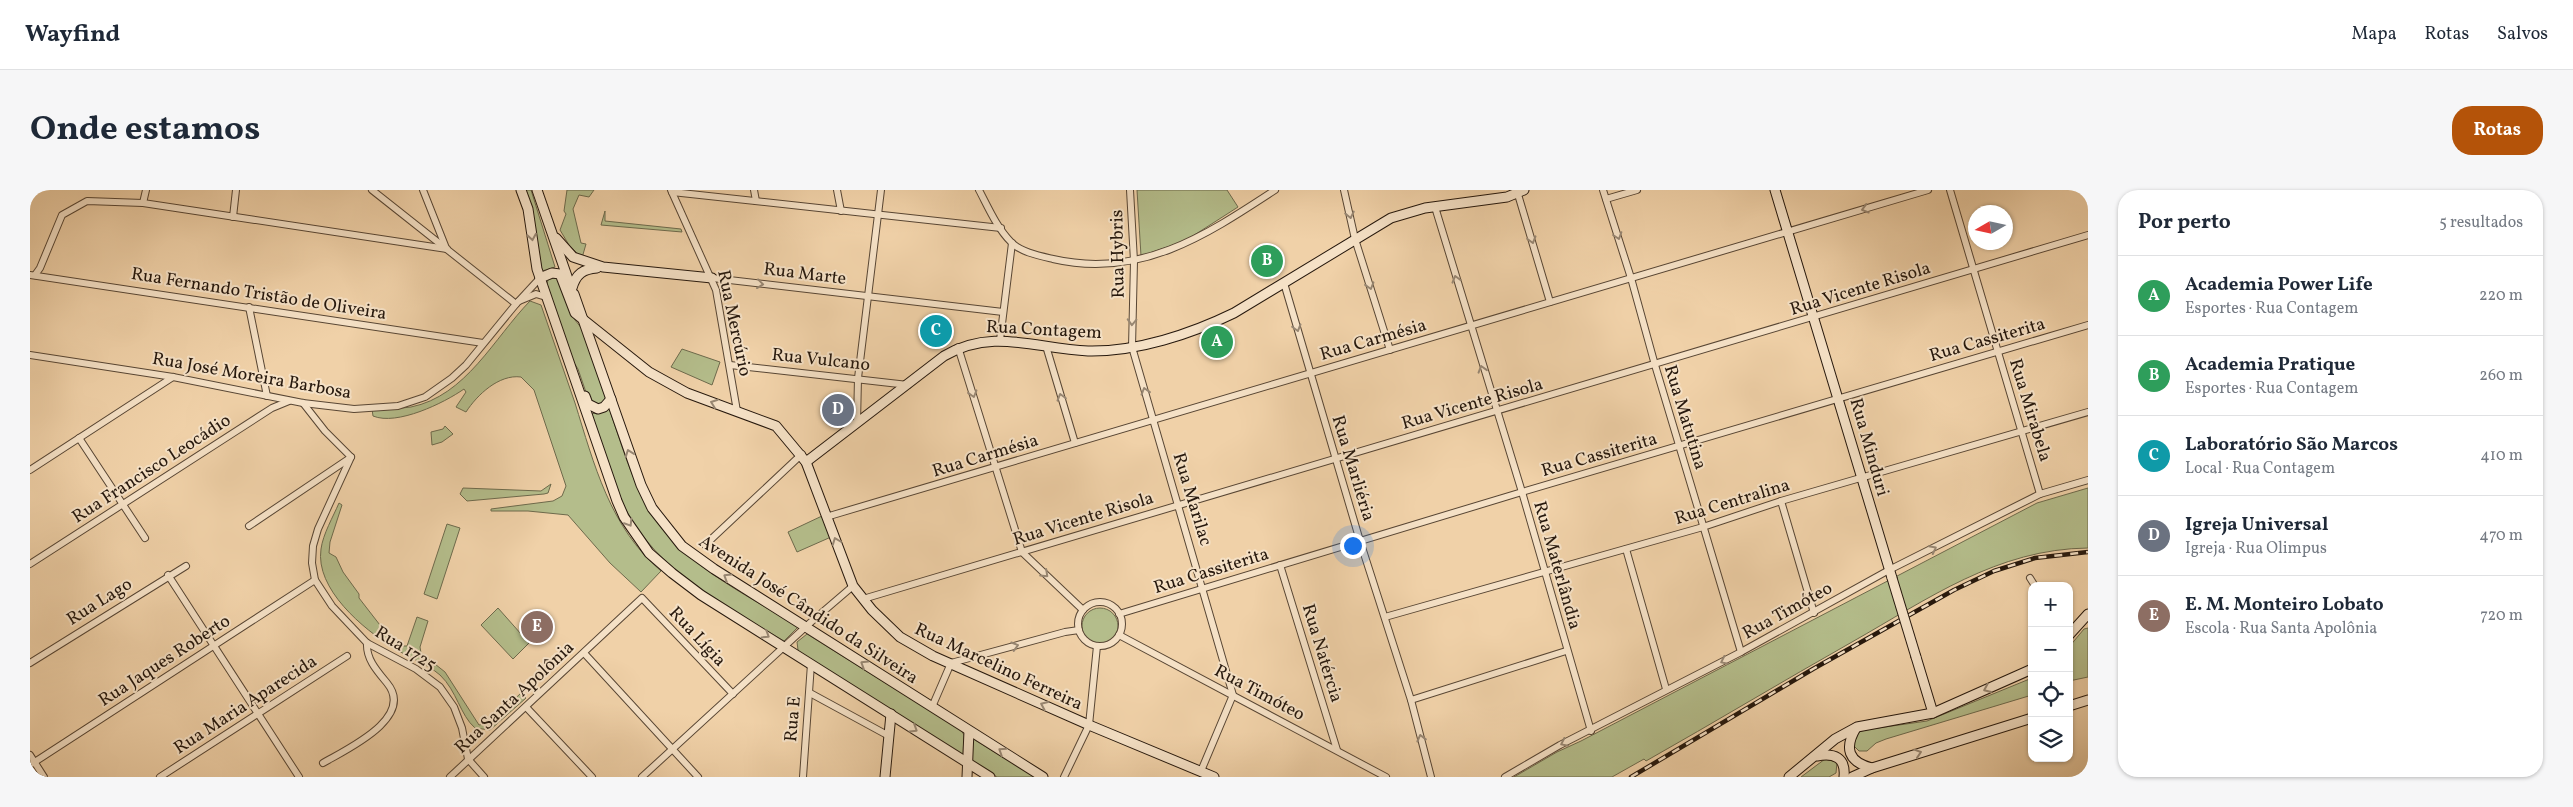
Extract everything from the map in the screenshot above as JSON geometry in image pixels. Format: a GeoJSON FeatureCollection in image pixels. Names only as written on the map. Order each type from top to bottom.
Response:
{"type":"FeatureCollection","features":[{"type":"Feature","properties":{"kind":"street"},"geometry":{"type":"LineString","coordinates":[[144,203],[146,190]]}},
{"type":"Feature","properties":{"kind":"street"},"geometry":{"type":"LineString","coordinates":[[233,217],[236,190]]}},
{"type":"Feature","properties":{"kind":"street"},"geometry":{"type":"LineString","coordinates":[[372,190],[447,250],[517,302],[536,294],[546,297]]}},
{"type":"Feature","properties":{"kind":"street"},"geometry":{"type":"LineString","coordinates":[[423,190],[447,250]]}},
{"type":"Feature","properties":{"kind":"street"},"geometry":{"type":"LineString","coordinates":[[521,190],[528,209],[540,278],[571,371],[617,501],[624,517],[649,553],[684,583],[990,777]]}},
{"type":"Feature","properties":{"kind":"street","name":"Avenida José Cândido da Silveira"},"geometry":{"type":"LineString","coordinates":[[537,190],[586,322],[640,485],[666,529],[698,558],[1043,777]]}},
{"type":"Feature","properties":{"kind":"street"},"geometry":{"type":"LineString","coordinates":[[754,190],[756,201]]}},
{"type":"Feature","properties":{"kind":"street"},"geometry":{"type":"LineString","coordinates":[[837,190],[841,211]]}},
{"type":"Feature","properties":{"kind":"street"},"geometry":{"type":"LineString","coordinates":[[857,423],[858,378],[881,190]]}},
{"type":"Feature","properties":{"kind":"street"},"geometry":{"type":"LineString","coordinates":[[978,190],[1012,244],[1030,253],[1064,261],[1108,264],[1134,261],[1164,253],[1189,242],[1234,217],[1275,190]]}},
{"type":"Feature","properties":{"kind":"street","name":"Rua Hybris"},"geometry":{"type":"LineString","coordinates":[[1130,190],[1134,261],[1132,347]]}},
{"type":"Feature","properties":{"kind":"street"},"geometry":{"type":"LineString","coordinates":[[1344,190],[1355,239],[1390,350]]}},
{"type":"Feature","properties":{"kind":"street","name":"Rua Matutina"},"geometry":{"type":"LineString","coordinates":[[1603,190],[1631,278],[1679,447],[1741,652]]}},
{"type":"Feature","properties":{"kind":"street"},"geometry":{"type":"LineString","coordinates":[[1606,199],[1637,190]]}},
{"type":"Feature","properties":{"kind":"street","name":"Rua Minduri"},"geometry":{"type":"LineString","coordinates":[[1775,190],[1933,713]]}},
{"type":"Feature","properties":{"kind":"street","name":"Rua Carmésia"},"geometry":{"type":"LineString","coordinates":[[826,517],[1928,190]]}},
{"type":"Feature","properties":{"kind":"street","name":"Rua Mirabela"},"geometry":{"type":"LineString","coordinates":[[1950,190],[2040,494]]}},
{"type":"Feature","properties":{"kind":"street"},"geometry":{"type":"LineString","coordinates":[[671,191],[878,216],[1001,228]]}},
{"type":"Feature","properties":{"kind":"street","name":"Rua Mercúrio"},"geometry":{"type":"LineString","coordinates":[[671,191],[712,278],[730,365],[737,411]]}},
{"type":"Feature","properties":{"kind":"street"},"geometry":{"type":"LineString","coordinates":[[1520,191],[1550,302]]}},
{"type":"Feature","properties":{"kind":"street","name":"Rua Contagem"},"geometry":{"type":"LineString","coordinates":[[804,458],[857,423],[958,347],[981,341],[1000,340],[1089,351],[1132,347],[1214,322],[1397,216],[1434,207],[1506,198],[1520,191]]}},
{"type":"Feature","properties":{"kind":"street"},"geometry":{"type":"LineString","coordinates":[[32,275],[40,268],[62,215],[87,200],[144,203],[447,250]]}},
{"type":"Feature","properties":{"kind":"street","name":"Rua Materlândia"},"geometry":{"type":"LineString","coordinates":[[1434,207],[1469,326],[1522,492],[1566,651],[1591,731]]}},
{"type":"Feature","properties":{"kind":"street","name":"Rua Marte"},"geometry":{"type":"LineString","coordinates":[[552,233],[573,257],[603,267],[650,277],[712,278],[1004,312]]}},
{"type":"Feature","properties":{"kind":"street","name":"Rua Vicente Risola"},"geometry":{"type":"LineString","coordinates":[[863,599],[2088,236]]}},
{"type":"Feature","properties":{"kind":"street"},"geometry":{"type":"LineString","coordinates":[[1000,340],[1012,244]]}},
{"type":"Feature","properties":{"kind":"street","name":"Rua Marte"},"geometry":{"type":"LineString","coordinates":[[572,288],[574,280],[582,271],[603,267]]}},
{"type":"Feature","properties":{"kind":"street"},"geometry":{"type":"LineString","coordinates":[[540,278],[552,273],[560,274],[575,312],[586,322]]}},
{"type":"Feature","properties":{"kind":"street","name":"Rua Fernando Tristão de Oliveira"},"geometry":{"type":"LineString","coordinates":[[32,275],[249,306],[483,343]]}},
{"type":"Feature","properties":{"kind":"street","name":"Rua José Moreira Barbosa"},"geometry":{"type":"LineString","coordinates":[[30,355],[173,377],[303,403],[354,409],[398,406],[425,397],[466,366],[517,302],[540,278]]}},
{"type":"Feature","properties":{"kind":"street","name":"Rua Marliéria"},"geometry":{"type":"LineString","coordinates":[[1284,283],[1360,540],[1411,700],[1431,777]]}},
{"type":"Feature","properties":{"kind":"street"},"geometry":{"type":"LineString","coordinates":[[249,306],[267,396]]}},
{"type":"Feature","properties":{"kind":"street","name":"Rua Marcelino Ferreira"},"geometry":{"type":"LineString","coordinates":[[586,322],[649,372],[687,393],[776,426],[804,458],[853,586],[900,638],[913,646],[1089,725],[1214,777]]}},
{"type":"Feature","properties":{"kind":"street","name":"Rua Cassiterita"},"geometry":{"type":"LineString","coordinates":[[1119,614],[1360,540],[2088,325]]}},
{"type":"Feature","properties":{"kind":"street"},"geometry":{"type":"LineString","coordinates":[[1046,346],[1075,443]]}},
{"type":"Feature","properties":{"kind":"street"},"geometry":{"type":"LineString","coordinates":[[958,347],[1022,552],[1083,610]]}},
{"type":"Feature","properties":{"kind":"street","name":"Rua Marilac"},"geometry":{"type":"LineString","coordinates":[[1132,347],[1204,588],[1233,695]]}},
{"type":"Feature","properties":{"kind":"street","name":"Rua Vulcano"},"geometry":{"type":"LineString","coordinates":[[730,365],[908,385]]}},
{"type":"Feature","properties":{"kind":"street"},"geometry":{"type":"LineString","coordinates":[[571,371],[577,374],[588,404],[593,409],[604,408],[611,399]]}},
{"type":"Feature","properties":{"kind":"street"},"geometry":{"type":"LineString","coordinates":[[30,469],[173,377]]}},
{"type":"Feature","properties":{"kind":"street","name":"Rua Francisco Leocádio"},"geometry":{"type":"LineString","coordinates":[[30,564],[272,408],[290,400]]}},
{"type":"Feature","properties":{"kind":"street"},"geometry":{"type":"LineString","coordinates":[[249,526],[351,457],[325,431],[303,403]]}},
{"type":"Feature","properties":{"kind":"street","name":"Rua Centralina"},"geometry":{"type":"LineString","coordinates":[[1385,617],[1703,527],[1781,501],[2088,412]]}},
{"type":"Feature","properties":{"kind":"street"},"geometry":{"type":"LineString","coordinates":[[78,438],[144,538]]}},
{"type":"Feature","properties":{"kind":"street","name":"Rua 1725"},"geometry":{"type":"LineString","coordinates":[[351,457],[316,538],[312,563],[315,580],[332,606],[367,643],[416,669],[440,687],[454,707],[462,728],[468,759]]}},
{"type":"Feature","properties":{"kind":"street"},"geometry":{"type":"LineString","coordinates":[[705,545],[804,458]]}},
{"type":"Feature","properties":{"kind":"street","name":"Rua Timóteo"},"geometry":{"type":"LineString","coordinates":[[1505,777],[1560,745],[1591,731],[2040,494],[2088,480]]}},
{"type":"Feature","properties":{"kind":"street"},"geometry":{"type":"LineString","coordinates":[[1781,501],[1814,612]]}},
{"type":"Feature","properties":{"kind":"street"},"geometry":{"type":"LineString","coordinates":[[1626,549],[1666,690]]}},
{"type":"Feature","properties":{"kind":"street","name":"Rua Natércia"},"geometry":{"type":"LineString","coordinates":[[1280,565],[1338,750]]}},
{"type":"Feature","properties":{"kind":"street","name":"Rua Lago"},"geometry":{"type":"LineString","coordinates":[[30,662],[168,575],[186,566]]}},
{"type":"Feature","properties":{"kind":"street"},"geometry":{"type":"LineString","coordinates":[[168,575],[259,713],[298,777]]}},
{"type":"Feature","properties":{"kind":"street"},"geometry":{"type":"LineString","coordinates":[[2030,578],[2032,582]]}},
{"type":"Feature","properties":{"kind":"street","name":"Rua Jaques Roberto"},"geometry":{"type":"LineString","coordinates":[[32,764],[315,580]]}},
{"type":"Feature","properties":{"kind":"street"},"geometry":{"type":"LineString","coordinates":[[642,777],[805,627],[853,586]]}},
{"type":"Feature","properties":{"kind":"street","name":"Rua Santa Apolônia"},"geometry":{"type":"LineString","coordinates":[[450,777],[642,598]]}},
{"type":"Feature","properties":{"kind":"street","name":"Rua Lígia"},"geometry":{"type":"LineString","coordinates":[[642,598],[733,694]]}},
{"type":"Feature","properties":{"kind":"street"},"geometry":{"type":"LineString","coordinates":[[1105,603],[1119,614],[1121,624],[1119,635],[1110,644],[1097,646],[1086,641],[1079,630],[1078,623],[1083,610],[1093,604],[1105,603]]}},
{"type":"Feature","properties":{"kind":"street"},"geometry":{"type":"LineString","coordinates":[[2073,631],[2088,614]]}},
{"type":"Feature","properties":{"kind":"street"},"geometry":{"type":"LineString","coordinates":[[2073,631],[2088,623]]}},
{"type":"Feature","properties":{"kind":"street"},"geometry":{"type":"LineString","coordinates":[[932,707],[951,663],[1065,632],[1079,630]]}},
{"type":"Feature","properties":{"kind":"street","name":"Rua Timóteo"},"geometry":{"type":"LineString","coordinates":[[1119,635],[1386,777]]}},
{"type":"Feature","properties":{"kind":"street"},"geometry":{"type":"LineString","coordinates":[[324,763],[376,732],[387,720],[392,695],[390,686],[370,660],[367,643]]}},
{"type":"Feature","properties":{"kind":"street"},"geometry":{"type":"LineString","coordinates":[[1064,777],[1089,725],[1097,646]]}},
{"type":"Feature","properties":{"kind":"street"},"geometry":{"type":"LineString","coordinates":[[1411,700],[1566,651]]}},
{"type":"Feature","properties":{"kind":"street"},"geometry":{"type":"LineString","coordinates":[[584,653],[698,777]]}},
{"type":"Feature","properties":{"kind":"street","name":"Rua Maria Aparecida"},"geometry":{"type":"LineString","coordinates":[[160,777],[348,656]]}},
{"type":"Feature","properties":{"kind":"street","name":"Rua E"},"geometry":{"type":"LineString","coordinates":[[803,777],[811,664]]}},
{"type":"Feature","properties":{"kind":"street"},"geometry":{"type":"LineString","coordinates":[[1789,777],[1817,756],[1835,739],[1857,727],[1933,713],[2028,671]]}},
{"type":"Feature","properties":{"kind":"street"},"geometry":{"type":"LineString","coordinates":[[810,693],[889,736]]}},
{"type":"Feature","properties":{"kind":"street"},"geometry":{"type":"LineString","coordinates":[[1201,772],[1233,695]]}},
{"type":"Feature","properties":{"kind":"street"},"geometry":{"type":"LineString","coordinates":[[2073,705],[2088,700]]}},
{"type":"Feature","properties":{"kind":"street"},"geometry":{"type":"LineString","coordinates":[[526,707],[592,777]]}},
{"type":"Feature","properties":{"kind":"street"},"geometry":{"type":"LineString","coordinates":[[885,777],[891,714]]}},
{"type":"Feature","properties":{"kind":"street"},"geometry":{"type":"LineString","coordinates":[[1852,777],[1872,768],[2028,719]]}},
{"type":"Feature","properties":{"kind":"street"},"geometry":{"type":"LineString","coordinates":[[1857,727],[1849,742],[1851,755],[1863,766],[1872,768]]}},
{"type":"Feature","properties":{"kind":"street"},"geometry":{"type":"LineString","coordinates":[[967,777],[969,731]]}},
{"type":"Feature","properties":{"kind":"street"},"geometry":{"type":"LineString","coordinates":[[30,755],[32,764],[44,777]]}},
{"type":"Feature","properties":{"kind":"street"},"geometry":{"type":"LineString","coordinates":[[1817,756],[1834,755],[1842,760],[1845,768],[1844,777]]}},
{"type":"Feature","properties":{"kind":"street"},"geometry":{"type":"LineString","coordinates":[[468,759],[484,777]]}},
{"type":"Feature","properties":{"kind":"green space"},"geometry":{"type":"Polygon","coordinates":[[[526,190],[531,190],[555,267],[542,271],[532,210],[526,190]]]}},
{"type":"Feature","properties":{"kind":"green space"},"geometry":{"type":"Polygon","coordinates":[[[567,190],[594,190],[589,197],[579,195],[573,209],[581,243],[586,244],[582,258],[569,245],[560,230],[566,214],[564,211],[567,190]]]}},
{"type":"Feature","properties":{"kind":"green space"},"geometry":{"type":"Polygon","coordinates":[[[1137,190],[1227,190],[1238,207],[1185,241],[1141,256],[1137,190]]]}},
{"type":"Feature","properties":{"kind":"green space"},"geometry":{"type":"Polygon","coordinates":[[[605,211],[605,221],[681,229],[682,232],[601,225],[605,211]]]}},
{"type":"Feature","properties":{"kind":"green space"},"geometry":{"type":"Polygon","coordinates":[[[554,278],[561,280],[575,320],[583,330],[606,397],[602,403],[597,405],[589,401],[578,369],[571,358],[547,284],[548,280],[554,278]]]}},
{"type":"Feature","properties":{"kind":"green space"},"geometry":{"type":"Polygon","coordinates":[[[530,301],[541,305],[597,472],[616,515],[643,554],[661,571],[641,592],[610,563],[568,515],[528,511],[491,511],[491,509],[553,501],[562,496],[566,486],[534,390],[521,377],[505,379],[489,387],[466,412],[456,407],[466,392],[464,389],[445,401],[407,416],[383,418],[373,416],[372,409],[411,407],[430,401],[448,391],[478,364],[530,301]]]}},
{"type":"Feature","properties":{"kind":"green space"},"geometry":{"type":"Polygon","coordinates":[[[682,349],[720,362],[712,385],[671,367],[682,349]]]}},
{"type":"Feature","properties":{"kind":"green space"},"geometry":{"type":"Polygon","coordinates":[[[609,408],[635,481],[659,525],[675,543],[714,575],[798,627],[784,641],[694,585],[655,551],[639,531],[625,508],[615,485],[590,414],[604,412],[609,408]]]}},
{"type":"Feature","properties":{"kind":"green space"},"geometry":{"type":"Polygon","coordinates":[[[445,426],[453,434],[442,442],[432,445],[431,432],[443,429],[445,426]]]}},
{"type":"Feature","properties":{"kind":"green space"},"geometry":{"type":"Polygon","coordinates":[[[551,484],[548,493],[544,494],[467,501],[460,494],[463,488],[541,491],[551,484]]]}},
{"type":"Feature","properties":{"kind":"green space"},"geometry":{"type":"Polygon","coordinates":[[[2088,488],[2088,548],[2055,551],[2023,557],[1964,579],[1908,609],[1646,761],[1644,759],[1612,777],[1514,777],[1557,752],[2037,503],[2088,488]]]}},
{"type":"Feature","properties":{"kind":"green space"},"geometry":{"type":"Polygon","coordinates":[[[339,503],[342,505],[330,542],[329,553],[336,557],[343,572],[359,594],[359,598],[390,638],[400,646],[407,646],[417,617],[428,621],[420,647],[421,653],[445,672],[479,725],[489,723],[521,693],[526,698],[490,730],[475,728],[470,723],[451,688],[440,675],[382,640],[356,619],[333,593],[321,564],[321,549],[326,532],[339,503]]]}},
{"type":"Feature","properties":{"kind":"green space"},"geometry":{"type":"Polygon","coordinates":[[[822,516],[831,537],[797,552],[788,532],[822,516]]]}},
{"type":"Feature","properties":{"kind":"green space"},"geometry":{"type":"Polygon","coordinates":[[[447,524],[460,528],[437,599],[424,594],[447,524]]]}},
{"type":"Feature","properties":{"kind":"green space"},"geometry":{"type":"Polygon","coordinates":[[[498,608],[529,643],[513,659],[481,625],[498,608]]]}},
{"type":"Feature","properties":{"kind":"green space"},"geometry":{"type":"Polygon","coordinates":[[[1100,608],[1107,609],[1113,613],[1117,619],[1117,633],[1113,639],[1107,643],[1100,644],[1093,643],[1087,639],[1083,633],[1082,626],[1083,619],[1087,613],[1093,609],[1100,608]]]}},
{"type":"Feature","properties":{"kind":"green space"},"geometry":{"type":"Polygon","coordinates":[[[2088,628],[2088,677],[2073,680],[2073,642],[2084,629],[2088,628]]]}},
{"type":"Feature","properties":{"kind":"green space"},"geometry":{"type":"Polygon","coordinates":[[[807,634],[961,730],[964,735],[963,756],[800,652],[797,642],[807,634]]]}},
{"type":"Feature","properties":{"kind":"green space"},"geometry":{"type":"Polygon","coordinates":[[[2028,680],[2028,696],[1886,739],[1876,743],[1867,751],[1859,751],[1854,746],[1854,734],[1864,730],[1927,721],[2028,680]]]}},
{"type":"Feature","properties":{"kind":"green space"},"geometry":{"type":"Polygon","coordinates":[[[972,738],[1035,777],[997,777],[971,761],[972,738]]]}},
{"type":"Feature","properties":{"kind":"green space"},"geometry":{"type":"Polygon","coordinates":[[[1825,759],[1837,762],[1836,773],[1829,777],[1801,777],[1825,759]]]}},
{"type":"Feature","properties":{"kind":"railway"},"geometry":{"type":"LineString","coordinates":[[1631,777],[1813,669],[1954,590],[1994,571],[2035,558],[2088,552]]}},
{"type":"Feature","properties":{"kind":"place","name":"Academia Pratique"},"geometry":{"type":"Point","coordinates":[1267,261]}},
{"type":"Feature","properties":{"kind":"place","name":"Laboratório São Marcos"},"geometry":{"type":"Point","coordinates":[936,331]}},
{"type":"Feature","properties":{"kind":"place","name":"Academia Power Life"},"geometry":{"type":"Point","coordinates":[1217,342]}},
{"type":"Feature","properties":{"kind":"place","name":"Igreja Universal"},"geometry":{"type":"Point","coordinates":[838,410]}},
{"type":"Feature","properties":{"kind":"place","name":"E. M. Monteiro Lobato"},"geometry":{"type":"Point","coordinates":[537,627]}}]}
